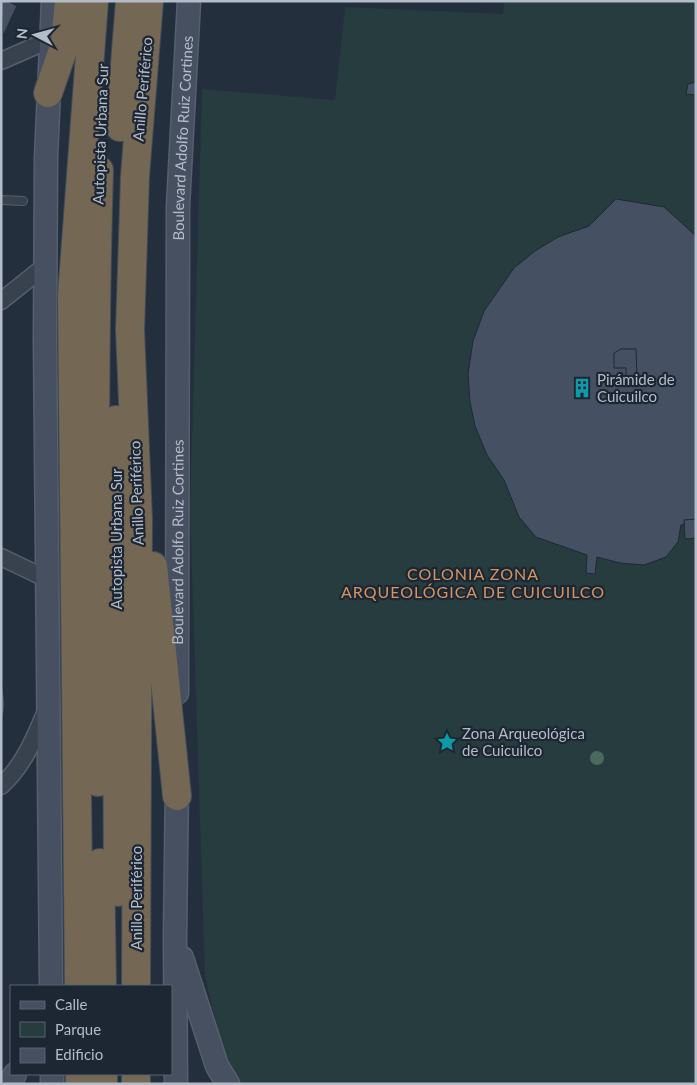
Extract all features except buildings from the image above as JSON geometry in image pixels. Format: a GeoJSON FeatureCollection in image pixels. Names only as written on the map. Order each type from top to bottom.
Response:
{"type":"FeatureCollection","features":[{"type":"Feature","properties":{"kind":"highway"},"geometry":{"type":"LineString","coordinates":[[78,985],[72,296],[94,1]]}},
{"type":"Feature","properties":{"kind":"highway","name":"Autopista Urbana Sur"},"geometry":{"type":"LineString","coordinates":[[102,985],[95,581],[95,308],[105,1]]}},
{"type":"Feature","properties":{"kind":"highway","name":"Autopista Urbana Sur"},"geometry":{"type":"LineString","coordinates":[[118,985],[116,532],[118,160],[130,1]]}},
{"type":"Feature","properties":{"kind":"highway","name":"Anillo Periférico"},"geometry":{"type":"LineString","coordinates":[[136,985],[138,519],[130,330],[135,176],[149,1]]}},
{"type":"Feature","properties":{"kind":"highway"},"geometry":{"type":"LineString","coordinates":[[143,86],[156,1]]}},
{"type":"Feature","properties":{"kind":"highway"},"geometry":{"type":"LineString","coordinates":[[48,94],[66,44],[55,3]]}},
{"type":"Feature","properties":{"kind":"highway"},"geometry":{"type":"LineString","coordinates":[[130,330],[176,796]]}},
{"type":"Feature","properties":{"kind":"main road","name":"Boulevard Adolfo Ruiz Cortines"},"geometry":{"type":"LineString","coordinates":[[176,1084],[178,206],[189,1]]}},
{"type":"Feature","properties":{"kind":"main road"},"geometry":{"type":"LineString","coordinates":[[51,985],[46,579],[46,266],[48,94],[50,40],[55,3]]}},
{"type":"Feature","properties":{"kind":"main road"},"geometry":{"type":"LineString","coordinates":[[175,937],[217,1066],[228,1084]]}},
{"type":"Feature","properties":{"kind":"main road"},"geometry":{"type":"LineString","coordinates":[[42,985],[50,951]]}},
{"type":"Feature","properties":{"kind":"street"},"geometry":{"type":"LineString","coordinates":[[1,61],[50,40]]}},
{"type":"Feature","properties":{"kind":"street"},"geometry":{"type":"LineString","coordinates":[[1,301],[46,266]]}},
{"type":"Feature","properties":{"kind":"street"},"geometry":{"type":"LineString","coordinates":[[1,557],[46,579]]}},
{"type":"Feature","properties":{"kind":"street"},"geometry":{"type":"LineString","coordinates":[[1,786],[20,766],[49,705]]}},
{"type":"Feature","properties":{"kind":"lane"},"geometry":{"type":"LineString","coordinates":[[1,200],[23,201]]}},
{"type":"Feature","properties":{"kind":"green space","name":"Zona Arqueológica de Cuicuilco"},"geometry":{"type":"Polygon","coordinates":[[[504,1],[696,1],[696,1084],[240,1084],[224,1057],[205,976],[190,509],[202,89],[335,100],[345,7],[503,14],[504,1]]]}},
{"type":"Feature","properties":{"kind":"place","name":"Pirámide de Cuicuilco"},"geometry":{"type":"Point","coordinates":[582,388]}},
{"type":"Feature","properties":{"kind":"place","name":"Zona Arqueológica de Cuicuilco"},"geometry":{"type":"Point","coordinates":[447,742]}},
{"type":"Feature","properties":{"kind":"district","name":"COLONIA ZONA ARQUEOLÓGICA DE CUICUILCO"},"geometry":{"type":"Point","coordinates":[473,582]}}]}
